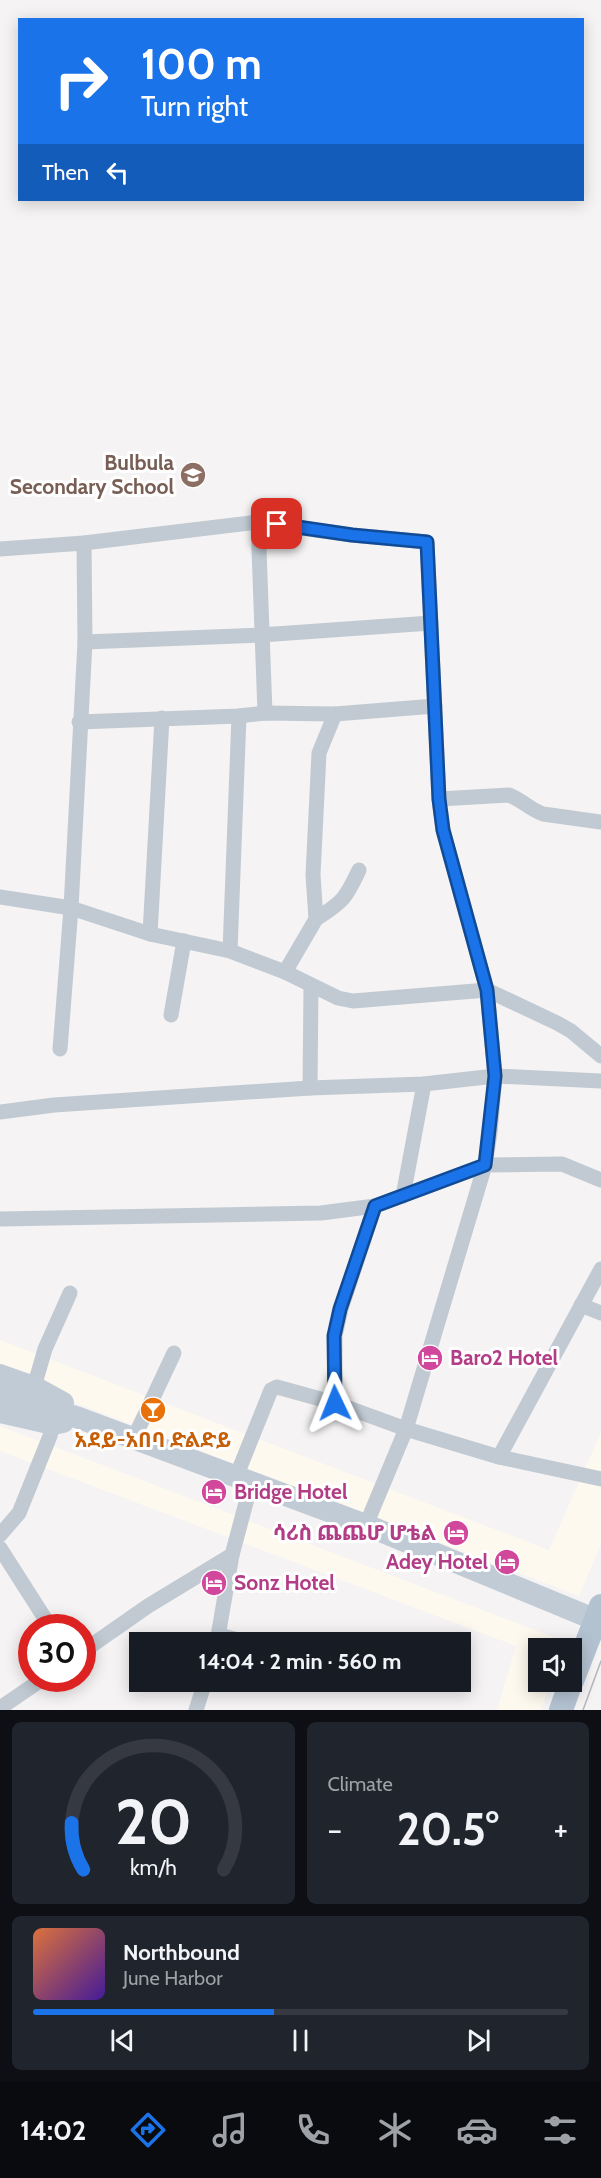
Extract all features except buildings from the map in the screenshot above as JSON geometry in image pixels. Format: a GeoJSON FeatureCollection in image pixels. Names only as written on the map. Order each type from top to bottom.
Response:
{"type":"FeatureCollection","features":[{"type":"Feature","properties":{"kind":"main road"},"geometry":{"type":"LineString","coordinates":[[0,1375],[79,1418],[366,1525],[599,1616],[591,1661]]}},
{"type":"Feature","properties":{"kind":"main road"},"geometry":{"type":"LineString","coordinates":[[0,1393],[35,1396]]}},
{"type":"Feature","properties":{"kind":"main road"},"geometry":{"type":"LineString","coordinates":[[0,1412],[53,1424],[79,1418]]}},
{"type":"Feature","properties":{"kind":"main road"},"geometry":{"type":"LineString","coordinates":[[561,1710],[567,1692]]}},
{"type":"Feature","properties":{"kind":"street"},"geometry":{"type":"LineString","coordinates":[[258,522],[265,712]]}},
{"type":"Feature","properties":{"kind":"street"},"geometry":{"type":"LineString","coordinates":[[0,549],[84,543],[258,522],[352,535],[427,542],[439,799],[443,830],[487,990],[495,1076],[485,1165],[406,1429],[366,1525]]}},
{"type":"Feature","properties":{"kind":"street"},"geometry":{"type":"LineString","coordinates":[[60,1049],[71,908],[85,642],[84,543]]}},
{"type":"Feature","properties":{"kind":"street"},"geometry":{"type":"LineString","coordinates":[[85,642],[261,635],[431,623]]}},
{"type":"Feature","properties":{"kind":"street"},"geometry":{"type":"LineString","coordinates":[[80,722],[240,716],[265,712],[335,714],[435,706]]}},
{"type":"Feature","properties":{"kind":"street"},"geometry":{"type":"LineString","coordinates":[[316,919],[314,875],[319,753],[335,714]]}},
{"type":"Feature","properties":{"kind":"street"},"geometry":{"type":"LineString","coordinates":[[230,951],[240,716]]}},
{"type":"Feature","properties":{"kind":"street"},"geometry":{"type":"LineString","coordinates":[[150,934],[162,718]]}},
{"type":"Feature","properties":{"kind":"street"},"geometry":{"type":"LineString","coordinates":[[439,799],[509,795],[519,799],[536,812],[601,822]]}},
{"type":"Feature","properties":{"kind":"street"},"geometry":{"type":"LineString","coordinates":[[285,972],[316,919],[347,896],[359,870]]}},
{"type":"Feature","properties":{"kind":"street"},"geometry":{"type":"LineString","coordinates":[[0,897],[71,908],[150,934],[230,951],[285,972],[338,998],[353,1002],[487,990],[571,1031],[601,1056]]}},
{"type":"Feature","properties":{"kind":"street"},"geometry":{"type":"LineString","coordinates":[[171,1016],[184,941]]}},
{"type":"Feature","properties":{"kind":"street"},"geometry":{"type":"LineString","coordinates":[[310,1088],[311,986]]}},
{"type":"Feature","properties":{"kind":"street"},"geometry":{"type":"LineString","coordinates":[[0,1112],[54,1106],[310,1088],[424,1084],[495,1076],[601,1081]]}},
{"type":"Feature","properties":{"kind":"street"},"geometry":{"type":"LineString","coordinates":[[403,1196],[424,1084]]}},
{"type":"Feature","properties":{"kind":"street"},"geometry":{"type":"LineString","coordinates":[[0,1219],[321,1214],[375,1206],[485,1165],[562,1164],[601,1180]]}},
{"type":"Feature","properties":{"kind":"street"},"geometry":{"type":"LineString","coordinates":[[335,1403],[334,1336],[340,1309],[375,1206]]}},
{"type":"Feature","properties":{"kind":"street"},"geometry":{"type":"LineString","coordinates":[[499,1457],[601,1269]]}},
{"type":"Feature","properties":{"kind":"street"},"geometry":{"type":"LineString","coordinates":[[35,1396],[45,1349],[70,1293]]}},
{"type":"Feature","properties":{"kind":"street"},"geometry":{"type":"LineString","coordinates":[[581,1305],[601,1313]]}},
{"type":"Feature","properties":{"kind":"street"},"geometry":{"type":"LineString","coordinates":[[134,1438],[174,1353]]}},
{"type":"Feature","properties":{"kind":"street"},"geometry":{"type":"LineString","coordinates":[[219,1632],[243,1480],[271,1390],[277,1387],[335,1403],[406,1429],[499,1457],[601,1479]]}},
{"type":"Feature","properties":{"kind":"street"},"geometry":{"type":"LineString","coordinates":[[0,1535],[20,1513],[53,1424]]}},
{"type":"Feature","properties":{"kind":"street"},"geometry":{"type":"LineString","coordinates":[[0,1548],[42,1614]]}},
{"type":"Feature","properties":{"kind":"street"},"geometry":{"type":"LineString","coordinates":[[96,1642],[148,1606],[232,1555]]}},
{"type":"Feature","properties":{"kind":"street"},"geometry":{"type":"LineString","coordinates":[[0,1708],[23,1692]]}},
{"type":"Feature","properties":{"kind":"street"},"geometry":{"type":"LineString","coordinates":[[196,1710],[202,1692]]}},
{"type":"Feature","properties":{"kind":"shaded area"},"geometry":{"type":"Polygon","coordinates":[[[0,1340],[549,1550],[601,1432],[601,1544],[579,1596],[0,1374],[0,1340]]]}},
{"type":"Feature","properties":{"kind":"shaded area"},"geometry":{"type":"Polygon","coordinates":[[[0,1426],[556,1638],[528,1638],[528,1692],[547,1692],[541,1710],[497,1710],[516,1646],[0,1451],[0,1426]]]}},
{"type":"Feature","properties":{"kind":"tram line"},"geometry":{"type":"LineString","coordinates":[[583,1710],[601,1661]]}},
{"type":"Feature","properties":{"kind":"place","name":"Bulbula Secondary School"},"geometry":{"type":"Point","coordinates":[193,475]}},
{"type":"Feature","properties":{"kind":"place","name":"Baro2 Hotel"},"geometry":{"type":"Point","coordinates":[430,1358]}},
{"type":"Feature","properties":{"kind":"place","name":"አደይ-አበባ ድልድይ"},"geometry":{"type":"Point","coordinates":[153,1410]}},
{"type":"Feature","properties":{"kind":"place","name":"Bridge Hotel"},"geometry":{"type":"Point","coordinates":[214,1492]}},
{"type":"Feature","properties":{"kind":"place","name":"ሳሪስ ጨጨሆ ሆቴል"},"geometry":{"type":"Point","coordinates":[456,1533]}},
{"type":"Feature","properties":{"kind":"place","name":"Adey Hotel"},"geometry":{"type":"Point","coordinates":[507,1562]}},
{"type":"Feature","properties":{"kind":"place","name":"Sonz Hotel"},"geometry":{"type":"Point","coordinates":[214,1583]}},
{"type":"Feature","properties":{"kind":"route"},"geometry":{"type":"LineString","coordinates":[[277,524],[352,535],[427,542],[439,799],[443,830],[487,990],[495,1076],[485,1165],[434,1186],[375,1206],[340,1309],[334,1336],[335,1403]]}}]}
